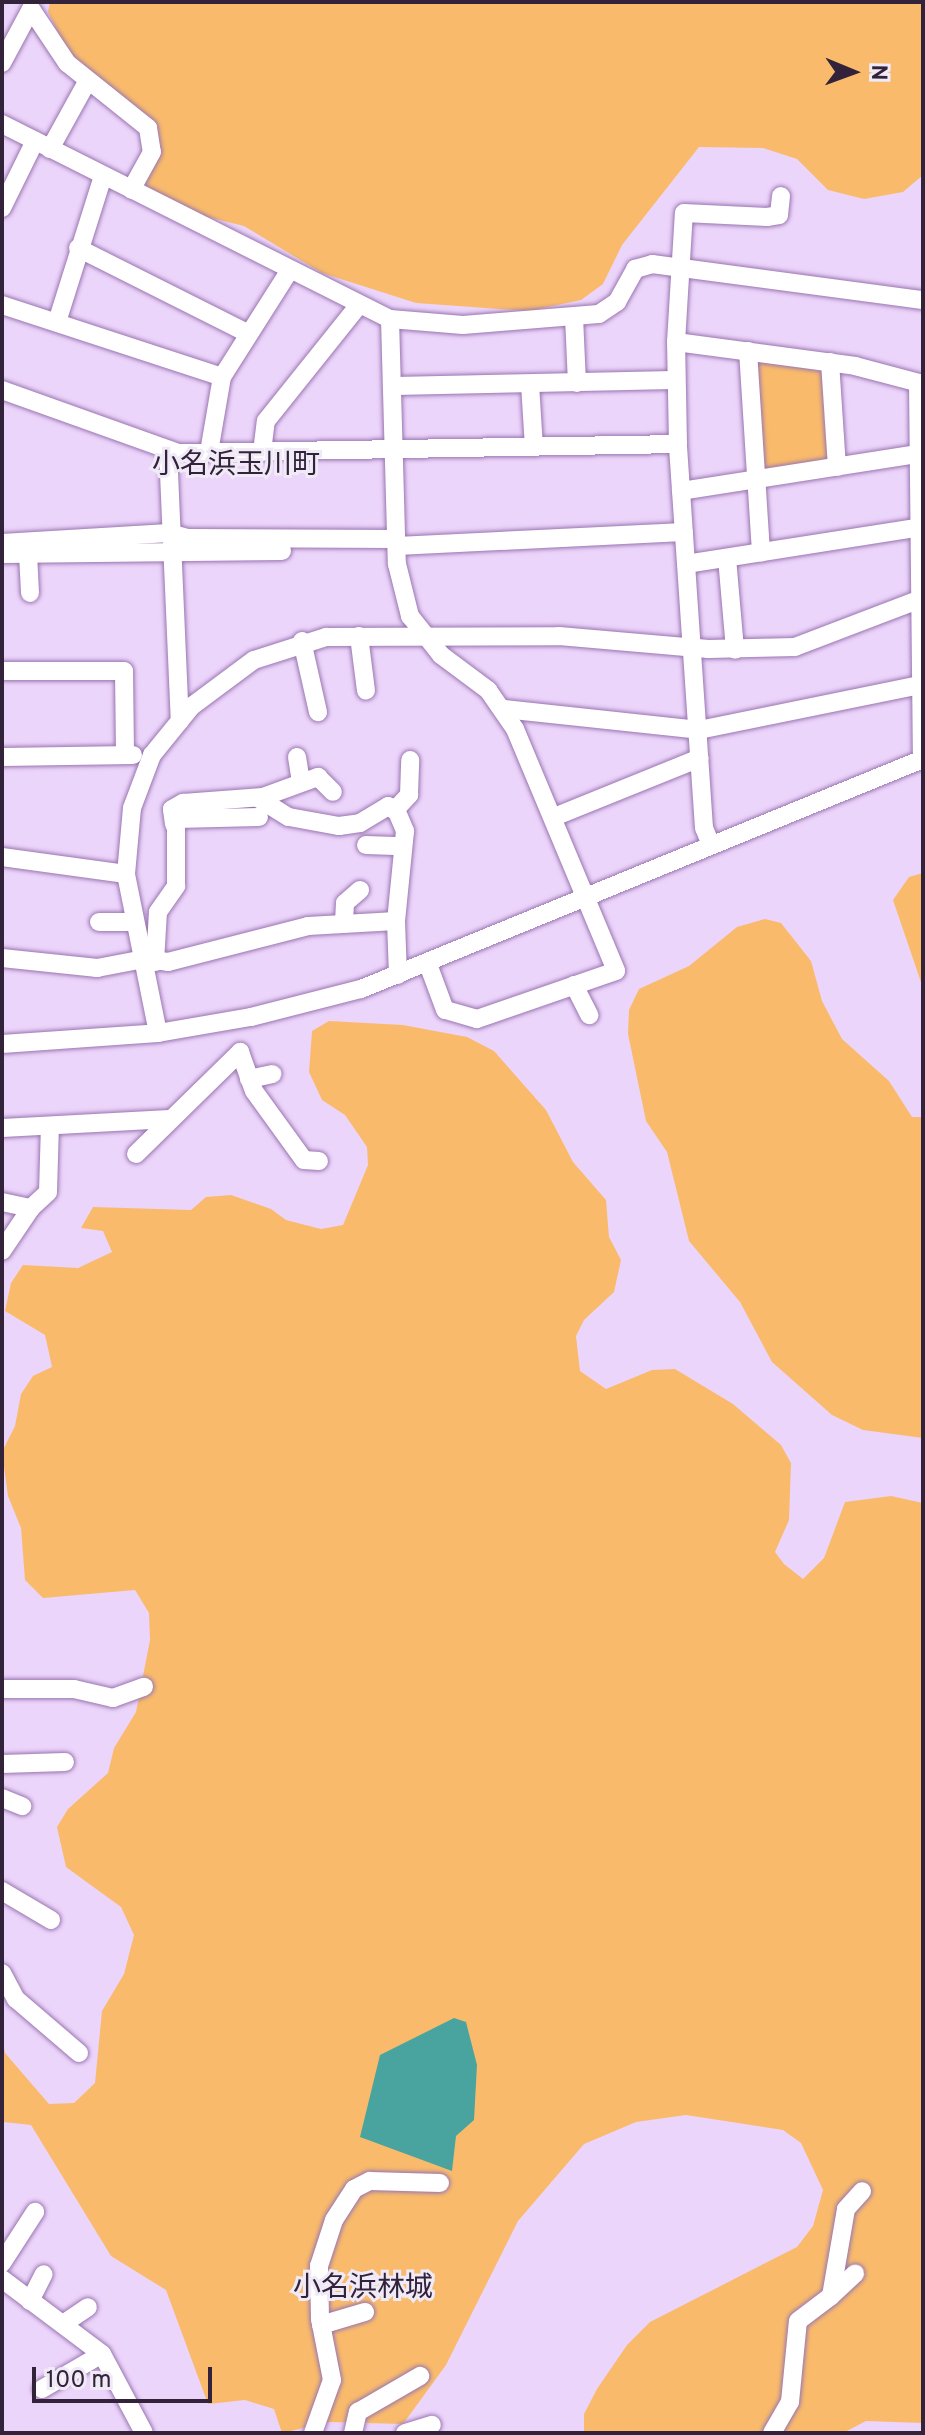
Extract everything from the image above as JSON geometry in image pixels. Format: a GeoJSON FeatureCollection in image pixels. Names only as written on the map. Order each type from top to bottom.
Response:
{"type":"FeatureCollection","features":[{"type":"Feature","properties":{"kind":"street"},"geometry":{"type":"LineString","coordinates":[[2,63],[33,6]]}},
{"type":"Feature","properties":{"kind":"street"},"geometry":{"type":"LineString","coordinates":[[33,6],[52,43],[87,82],[148,128],[152,152],[131,190]]}},
{"type":"Feature","properties":{"kind":"street"},"geometry":{"type":"LineString","coordinates":[[3,203],[87,82]]}},
{"type":"Feature","properties":{"kind":"street"},"geometry":{"type":"LineString","coordinates":[[2,124],[390,319],[463,325],[599,314],[617,302],[635,269],[652,264],[923,300]]}},
{"type":"Feature","properties":{"kind":"street"},"geometry":{"type":"LineString","coordinates":[[57,322],[103,176]]}},
{"type":"Feature","properties":{"kind":"street"},"geometry":{"type":"LineString","coordinates":[[711,845],[704,828],[678,444],[678,266],[684,213],[779,215],[781,196]]}},
{"type":"Feature","properties":{"kind":"street"},"geometry":{"type":"LineString","coordinates":[[78,248],[249,334]]}},
{"type":"Feature","properties":{"kind":"street"},"geometry":{"type":"LineString","coordinates":[[209,452],[222,377],[290,270]]}},
{"type":"Feature","properties":{"kind":"street"},"geometry":{"type":"LineString","coordinates":[[2,305],[222,377]]}},
{"type":"Feature","properties":{"kind":"street"},"geometry":{"type":"LineString","coordinates":[[262,452],[266,421],[359,305]]}},
{"type":"Feature","properties":{"kind":"street"},"geometry":{"type":"LineString","coordinates":[[574,317],[577,383]]}},
{"type":"Feature","properties":{"kind":"street"},"geometry":{"type":"LineString","coordinates":[[390,319],[397,545],[406,603],[423,637],[482,684],[504,709],[554,817],[616,971],[477,1019],[445,1010],[428,964]]}},
{"type":"Feature","properties":{"kind":"street"},"geometry":{"type":"LineString","coordinates":[[2,1044],[158,1033],[230,1021],[398,975],[923,760],[916,528],[921,383],[830,362],[676,342]]}},
{"type":"Feature","properties":{"kind":"street"},"geometry":{"type":"LineString","coordinates":[[748,351],[761,553]]}},
{"type":"Feature","properties":{"kind":"street"},"geometry":{"type":"LineString","coordinates":[[830,362],[837,467]]}},
{"type":"Feature","properties":{"kind":"street"},"geometry":{"type":"LineString","coordinates":[[392,386],[676,380]]}},
{"type":"Feature","properties":{"kind":"street"},"geometry":{"type":"LineString","coordinates":[[530,384],[534,447]]}},
{"type":"Feature","properties":{"kind":"street"},"geometry":{"type":"LineString","coordinates":[[2,390],[168,450],[262,452],[678,444]]}},
{"type":"Feature","properties":{"kind":"street"},"geometry":{"type":"LineString","coordinates":[[168,450],[169,552],[180,721]]}},
{"type":"Feature","properties":{"kind":"street"},"geometry":{"type":"LineString","coordinates":[[681,491],[917,454]]}},
{"type":"Feature","properties":{"kind":"street"},"geometry":{"type":"LineString","coordinates":[[686,564],[916,528]]}},
{"type":"Feature","properties":{"kind":"street"},"geometry":{"type":"LineString","coordinates":[[2,554],[397,545],[684,532]]}},
{"type":"Feature","properties":{"kind":"street"},"geometry":{"type":"LineString","coordinates":[[2,543],[169,533],[188,538],[397,545]]}},
{"type":"Feature","properties":{"kind":"street"},"geometry":{"type":"LineString","coordinates":[[28,554],[30,593]]}},
{"type":"Feature","properties":{"kind":"street"},"geometry":{"type":"LineString","coordinates":[[727,558],[735,650]]}},
{"type":"Feature","properties":{"kind":"street"},"geometry":{"type":"LineString","coordinates":[[158,1033],[149,960],[134,922],[126,874],[132,808],[152,755],[180,721],[230,675],[302,641],[359,636],[559,636],[735,650],[795,647],[920,599]]}},
{"type":"Feature","properties":{"kind":"street"},"geometry":{"type":"LineString","coordinates":[[359,636],[366,691]]}},
{"type":"Feature","properties":{"kind":"street"},"geometry":{"type":"LineString","coordinates":[[302,641],[318,712]]}},
{"type":"Feature","properties":{"kind":"street"},"geometry":{"type":"LineString","coordinates":[[2,671],[124,671],[125,755]]}},
{"type":"Feature","properties":{"kind":"street"},"geometry":{"type":"LineString","coordinates":[[504,709],[699,730],[920,685]]}},
{"type":"Feature","properties":{"kind":"street"},"geometry":{"type":"LineString","coordinates":[[2,757],[152,755]]}},
{"type":"Feature","properties":{"kind":"street"},"geometry":{"type":"LineString","coordinates":[[297,757],[301,781]]}},
{"type":"Feature","properties":{"kind":"street"},"geometry":{"type":"LineString","coordinates":[[554,817],[700,758]]}},
{"type":"Feature","properties":{"kind":"street"},"geometry":{"type":"LineString","coordinates":[[395,810],[410,791],[410,760]]}},
{"type":"Feature","properties":{"kind":"street"},"geometry":{"type":"LineString","coordinates":[[149,960],[158,912],[176,886],[172,809],[177,804],[224,796],[258,798],[301,781],[323,779],[333,792]]}},
{"type":"Feature","properties":{"kind":"street"},"geometry":{"type":"LineString","coordinates":[[410,791],[429,787]]}},
{"type":"Feature","properties":{"kind":"street"},"geometry":{"type":"LineString","coordinates":[[258,798],[289,817],[339,826],[360,823],[388,806],[395,810],[405,831],[396,921],[398,975]]}},
{"type":"Feature","properties":{"kind":"street"},"geometry":{"type":"LineString","coordinates":[[174,824],[179,818],[259,817]]}},
{"type":"Feature","properties":{"kind":"street"},"geometry":{"type":"LineString","coordinates":[[366,845],[402,846]]}},
{"type":"Feature","properties":{"kind":"street"},"geometry":{"type":"LineString","coordinates":[[2,857],[126,874]]}},
{"type":"Feature","properties":{"kind":"street"},"geometry":{"type":"LineString","coordinates":[[344,922],[345,903],[360,890]]}},
{"type":"Feature","properties":{"kind":"street"},"geometry":{"type":"LineString","coordinates":[[2,958],[97,968],[344,922],[396,921]]}},
{"type":"Feature","properties":{"kind":"street"},"geometry":{"type":"LineString","coordinates":[[99,922],[134,922]]}},
{"type":"Feature","properties":{"kind":"street"},"geometry":{"type":"LineString","coordinates":[[574,985],[589,1015]]}},
{"type":"Feature","properties":{"kind":"street"},"geometry":{"type":"LineString","coordinates":[[230,1021],[236,1055]]}},
{"type":"Feature","properties":{"kind":"street"},"geometry":{"type":"LineString","coordinates":[[136,1154],[240,1052],[249,1079],[304,1160],[319,1161]]}},
{"type":"Feature","properties":{"kind":"street"},"geometry":{"type":"LineString","coordinates":[[249,1079],[272,1074]]}},
{"type":"Feature","properties":{"kind":"street"},"geometry":{"type":"LineString","coordinates":[[2,1128],[170,1119]]}},
{"type":"Feature","properties":{"kind":"street"},"geometry":{"type":"LineString","coordinates":[[2,1251],[31,1208],[48,1192],[50,1126]]}},
{"type":"Feature","properties":{"kind":"street"},"geometry":{"type":"LineString","coordinates":[[2,1202],[31,1208]]}},
{"type":"Feature","properties":{"kind":"street"},"geometry":{"type":"LineString","coordinates":[[94,1693],[98,1673]]}},
{"type":"Feature","properties":{"kind":"street"},"geometry":{"type":"LineString","coordinates":[[2,1689],[123,1697],[144,1687]]}},
{"type":"Feature","properties":{"kind":"street"},"geometry":{"type":"LineString","coordinates":[[2,1764],[65,1762]]}},
{"type":"Feature","properties":{"kind":"street"},"geometry":{"type":"LineString","coordinates":[[2,1798],[22,1806]]}},
{"type":"Feature","properties":{"kind":"street"},"geometry":{"type":"LineString","coordinates":[[2,1891],[51,1920]]}},
{"type":"Feature","properties":{"kind":"street"},"geometry":{"type":"LineString","coordinates":[[2,1973],[16,1999],[79,2053]]}},
{"type":"Feature","properties":{"kind":"street"},"geometry":{"type":"LineString","coordinates":[[313,2433],[332,2380],[321,2325],[319,2266],[324,2242],[354,2189],[381,2179],[440,2183]]}},
{"type":"Feature","properties":{"kind":"street"},"geometry":{"type":"LineString","coordinates":[[831,2296],[846,2209],[862,2191]]}},
{"type":"Feature","properties":{"kind":"street"},"geometry":{"type":"LineString","coordinates":[[2,2263],[35,2212]]}},
{"type":"Feature","properties":{"kind":"street"},"geometry":{"type":"LineString","coordinates":[[30,2301],[44,2274]]}},
{"type":"Feature","properties":{"kind":"street"},"geometry":{"type":"LineString","coordinates":[[772,2433],[790,2402],[798,2321],[855,2274]]}},
{"type":"Feature","properties":{"kind":"street"},"geometry":{"type":"LineString","coordinates":[[2,2279],[102,2354],[144,2433]]}},
{"type":"Feature","properties":{"kind":"street"},"geometry":{"type":"LineString","coordinates":[[63,2324],[88,2307]]}},
{"type":"Feature","properties":{"kind":"street"},"geometry":{"type":"LineString","coordinates":[[321,2325],[365,2312]]}},
{"type":"Feature","properties":{"kind":"street"},"geometry":{"type":"LineString","coordinates":[[42,2389],[102,2354]]}},
{"type":"Feature","properties":{"kind":"street"},"geometry":{"type":"LineString","coordinates":[[353,2433],[358,2412],[420,2376]]}},
{"type":"Feature","properties":{"kind":"street"},"geometry":{"type":"LineString","coordinates":[[405,2433],[432,2425]]}},
{"type":"Feature","properties":{"kind":"shaded area"},"geometry":{"type":"Polygon","coordinates":[[[50,2],[923,2],[923,175],[903,192],[864,199],[828,190],[797,159],[763,148],[699,147],[622,245],[603,284],[581,300],[529,311],[416,303],[322,273],[244,226],[183,211],[149,191],[144,180],[158,150],[76,69],[48,12],[50,2]]]}},
{"type":"Feature","properties":{"kind":"shaded area"},"geometry":{"type":"Polygon","coordinates":[[[756,359],[825,372],[832,459],[760,470],[756,359]]]}},
{"type":"Feature","properties":{"kind":"shaded area"},"geometry":{"type":"Polygon","coordinates":[[[923,873],[923,988],[893,900],[909,877],[923,873]]]}},
{"type":"Feature","properties":{"kind":"shaded area"},"geometry":{"type":"Polygon","coordinates":[[[765,919],[781,923],[811,961],[822,1001],[842,1039],[889,1081],[912,1117],[923,1117],[923,1438],[863,1430],[832,1415],[772,1362],[740,1302],[689,1241],[667,1152],[646,1121],[628,1034],[629,1010],[639,989],[689,966],[737,927],[765,919]]]}},
{"type":"Feature","properties":{"kind":"shaded area"},"geometry":{"type":"Polygon","coordinates":[[[329,1021],[403,1025],[467,1037],[494,1051],[546,1110],[573,1162],[606,1200],[609,1237],[621,1260],[614,1292],[584,1320],[576,1336],[580,1371],[606,1389],[652,1370],[675,1369],[733,1404],[781,1445],[791,1463],[789,1520],[775,1552],[784,1564],[803,1579],[824,1558],[845,1502],[891,1496],[923,1503],[923,2423],[866,2421],[843,2433],[584,2433],[584,2414],[597,2389],[627,2345],[650,2322],[797,2247],[813,2226],[823,2190],[801,2143],[783,2130],[686,2115],[636,2122],[584,2144],[518,2221],[446,2365],[403,2424],[329,2422],[282,2433],[274,2409],[245,2400],[208,2404],[166,2290],[111,2256],[31,2125],[4,2122],[2,2037],[5,2053],[49,2104],[74,2103],[95,2083],[102,2011],[124,1974],[134,1935],[121,1907],[66,1867],[57,1827],[68,1809],[108,1773],[114,1748],[136,1712],[150,1640],[149,1613],[135,1590],[43,1598],[25,1580],[21,1528],[8,1496],[2,1452],[15,1426],[21,1394],[33,1376],[52,1367],[45,1335],[5,1311],[11,1283],[23,1265],[78,1268],[112,1252],[103,1231],[81,1228],[93,1207],[191,1210],[206,1197],[231,1195],[271,1209],[286,1220],[321,1229],[343,1225],[368,1165],[367,1147],[345,1115],[322,1100],[309,1072],[312,1031],[329,1021]]]}},
{"type":"Feature","properties":{"kind":"shaded area"},"geometry":{"type":"Polygon","coordinates":[[[454,2018],[466,2022],[477,2065],[474,2120],[456,2136],[452,2171],[360,2137],[380,2055],[454,2018]]]}},
{"type":"Feature","properties":{"kind":"district","name":"小名浜玉川町"},"geometry":{"type":"Point","coordinates":[236,466]}},
{"type":"Feature","properties":{"kind":"district","name":"小名浜林城"},"geometry":{"type":"Point","coordinates":[363,2289]}}]}
